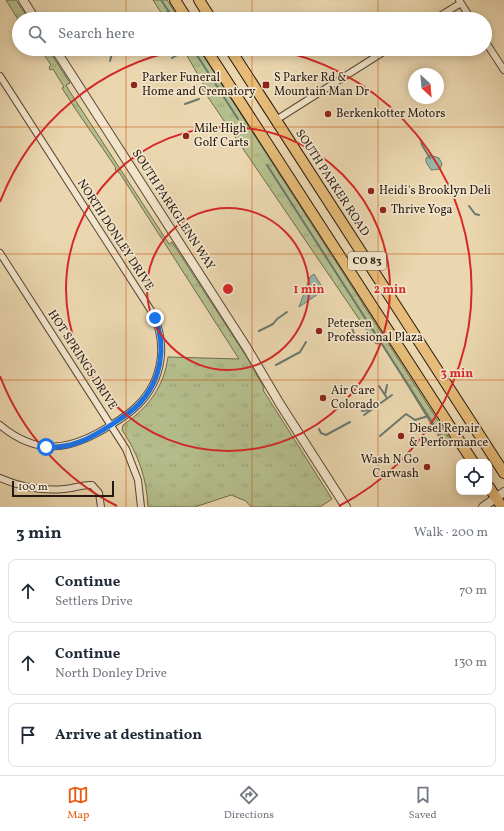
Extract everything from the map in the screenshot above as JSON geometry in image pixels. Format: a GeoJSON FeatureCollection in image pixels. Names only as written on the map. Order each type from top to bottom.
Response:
{"type":"FeatureCollection","features":[{"type":"Feature","properties":{"kind":"highway"},"geometry":{"type":"LineString","coordinates":[[175,0],[183,12]]}},
{"type":"Feature","properties":{"kind":"highway"},"geometry":{"type":"LineString","coordinates":[[199,0],[207,12]]}},
{"type":"Feature","properties":{"kind":"highway","name":"CO 83"},"geometry":{"type":"LineString","coordinates":[[211,56],[471,459]]}},
{"type":"Feature","properties":{"kind":"highway","name":"SOUTH PARKER ROAD"},"geometry":{"type":"LineString","coordinates":[[235,56],[504,473]]}},
{"type":"Feature","properties":{"kind":"highway"},"geometry":{"type":"LineString","coordinates":[[500,495],[502,507]]}},
{"type":"Feature","properties":{"kind":"street"},"geometry":{"type":"LineString","coordinates":[[23,0],[31,12]]}},
{"type":"Feature","properties":{"kind":"street"},"geometry":{"type":"LineString","coordinates":[[445,12],[460,2],[466,12]]}},
{"type":"Feature","properties":{"kind":"street"},"geometry":{"type":"LineString","coordinates":[[492,52],[504,70]]}},
{"type":"Feature","properties":{"kind":"street","name":"SOUTH PARKGLENN WAY"},"geometry":{"type":"LineString","coordinates":[[60,56],[226,315],[282,408],[346,507]]}},
{"type":"Feature","properties":{"kind":"street"},"geometry":{"type":"LineString","coordinates":[[276,120],[377,56]]}},
{"type":"Feature","properties":{"kind":"street","name":"NORTH DONLEY DRIVE"},"geometry":{"type":"LineString","coordinates":[[0,76],[146,302],[159,330],[161,356],[154,383],[139,405],[111,425],[84,441],[57,447],[40,446],[22,440],[0,425]]}},
{"type":"Feature","properties":{"kind":"street","name":"HOT SPRINGS DRIVE"},"geometry":{"type":"LineString","coordinates":[[0,253],[126,449],[134,468],[139,486],[141,507]]}},
{"type":"Feature","properties":{"kind":"street"},"geometry":{"type":"LineString","coordinates":[[0,478],[26,487],[45,490],[92,486],[99,493],[101,507]]}},
{"type":"Feature","properties":{"kind":"street"},"geometry":{"type":"LineString","coordinates":[[483,507],[500,495]]}},
{"type":"Feature","properties":{"kind":"green space"},"geometry":{"type":"Polygon","coordinates":[[[6,0],[16,0],[24,12],[13,12],[6,0]]]}},
{"type":"Feature","properties":{"kind":"green space"},"geometry":{"type":"Polygon","coordinates":[[[153,0],[167,0],[175,12],[161,12],[153,0]]]}},
{"type":"Feature","properties":{"kind":"green space"},"geometry":{"type":"Polygon","coordinates":[[[45,56],[53,56],[70,83],[66,85],[70,92],[169,244],[172,242],[248,359],[264,388],[263,390],[332,499],[320,507],[251,507],[246,501],[231,495],[195,507],[148,507],[144,476],[133,448],[122,430],[123,425],[147,404],[159,387],[166,368],[168,357],[239,359],[119,172],[116,171],[116,168],[62,88],[64,87],[53,69],[50,70],[49,67],[51,65],[45,56]]]}},
{"type":"Feature","properties":{"kind":"green space"},"geometry":{"type":"Polygon","coordinates":[[[187,56],[204,56],[451,441],[444,445],[381,342],[376,344],[201,87],[204,85],[187,56]]]}},
{"type":"Feature","properties":{"kind":"water"},"geometry":{"type":"Polygon","coordinates":[[[430,155],[439,158],[442,164],[440,169],[431,170],[426,162],[426,158],[430,155]]]}},
{"type":"Feature","properties":{"kind":"water"},"geometry":{"type":"Polygon","coordinates":[[[314,274],[324,290],[299,307],[310,277],[314,274]]]}},
{"type":"Feature","properties":{"kind":"waterway"},"geometry":{"type":"LineString","coordinates":[[161,0],[169,12]]}},
{"type":"Feature","properties":{"kind":"waterway"},"geometry":{"type":"LineString","coordinates":[[110,61],[111,56]]}},
{"type":"Feature","properties":{"kind":"waterway"},"geometry":{"type":"LineString","coordinates":[[172,58],[176,56]]}},
{"type":"Feature","properties":{"kind":"waterway"},"geometry":{"type":"LineString","coordinates":[[198,56],[238,119]]}},
{"type":"Feature","properties":{"kind":"waterway"},"geometry":{"type":"LineString","coordinates":[[185,104],[199,99]]}},
{"type":"Feature","properties":{"kind":"waterway"},"geometry":{"type":"LineString","coordinates":[[421,140],[422,145],[430,158]]}},
{"type":"Feature","properties":{"kind":"waterway"},"geometry":{"type":"LineString","coordinates":[[267,165],[446,444]]}},
{"type":"Feature","properties":{"kind":"waterway"},"geometry":{"type":"LineString","coordinates":[[469,206],[475,214],[479,215]]}},
{"type":"Feature","properties":{"kind":"waterway"},"geometry":{"type":"LineString","coordinates":[[259,331],[273,324],[287,312]]}},
{"type":"Feature","properties":{"kind":"waterway"},"geometry":{"type":"LineString","coordinates":[[351,325],[355,337],[359,340]]}},
{"type":"Feature","properties":{"kind":"waterway"},"geometry":{"type":"LineString","coordinates":[[276,365],[300,352],[306,342]]}},
{"type":"Feature","properties":{"kind":"waterway"},"geometry":{"type":"LineString","coordinates":[[385,395],[387,385]]}},
{"type":"Feature","properties":{"kind":"waterway"},"geometry":{"type":"LineString","coordinates":[[379,386],[387,398]]}},
{"type":"Feature","properties":{"kind":"waterway"},"geometry":{"type":"LineString","coordinates":[[364,415],[392,395]]}},
{"type":"Feature","properties":{"kind":"waterway"},"geometry":{"type":"LineString","coordinates":[[362,411],[368,410]]}},
{"type":"Feature","properties":{"kind":"waterway"},"geometry":{"type":"LineString","coordinates":[[380,436],[406,414],[415,420],[428,416]]}},
{"type":"Feature","properties":{"kind":"waterway"},"geometry":{"type":"LineString","coordinates":[[319,429],[321,433],[326,435],[350,422]]}},
{"type":"Feature","properties":{"kind":"waterway"},"geometry":{"type":"LineString","coordinates":[[432,442],[441,437]]}},
{"type":"Feature","properties":{"kind":"place","name":"Parker Funeral Home and Crematory"},"geometry":{"type":"Point","coordinates":[134,85]}},
{"type":"Feature","properties":{"kind":"place","name":"S Parker Rd & Mountain Man Dr"},"geometry":{"type":"Point","coordinates":[266,85]}},
{"type":"Feature","properties":{"kind":"place","name":"Berkenkotter Motors"},"geometry":{"type":"Point","coordinates":[328,114]}},
{"type":"Feature","properties":{"kind":"place","name":"Mile High Golf Carts"},"geometry":{"type":"Point","coordinates":[186,136]}},
{"type":"Feature","properties":{"kind":"place","name":"Heidi's Brooklyn Deli"},"geometry":{"type":"Point","coordinates":[371,191]}},
{"type":"Feature","properties":{"kind":"place","name":"Thrive Yoga"},"geometry":{"type":"Point","coordinates":[383,210]}},
{"type":"Feature","properties":{"kind":"place","name":"Petersen Professional Plaza"},"geometry":{"type":"Point","coordinates":[319,331]}},
{"type":"Feature","properties":{"kind":"place","name":"Air Care Colorado"},"geometry":{"type":"Point","coordinates":[323,398]}},
{"type":"Feature","properties":{"kind":"place","name":"Diesel Repair & Performance"},"geometry":{"type":"Point","coordinates":[401,436]}},
{"type":"Feature","properties":{"kind":"place","name":"Wash N Go Carwash"},"geometry":{"type":"Point","coordinates":[427,467]}},
{"type":"Feature","properties":{"kind":"route"},"geometry":{"type":"LineString","coordinates":[[46,447],[62,447],[84,441],[139,405],[154,383],[160,363],[161,342],[155,318]]}}]}
